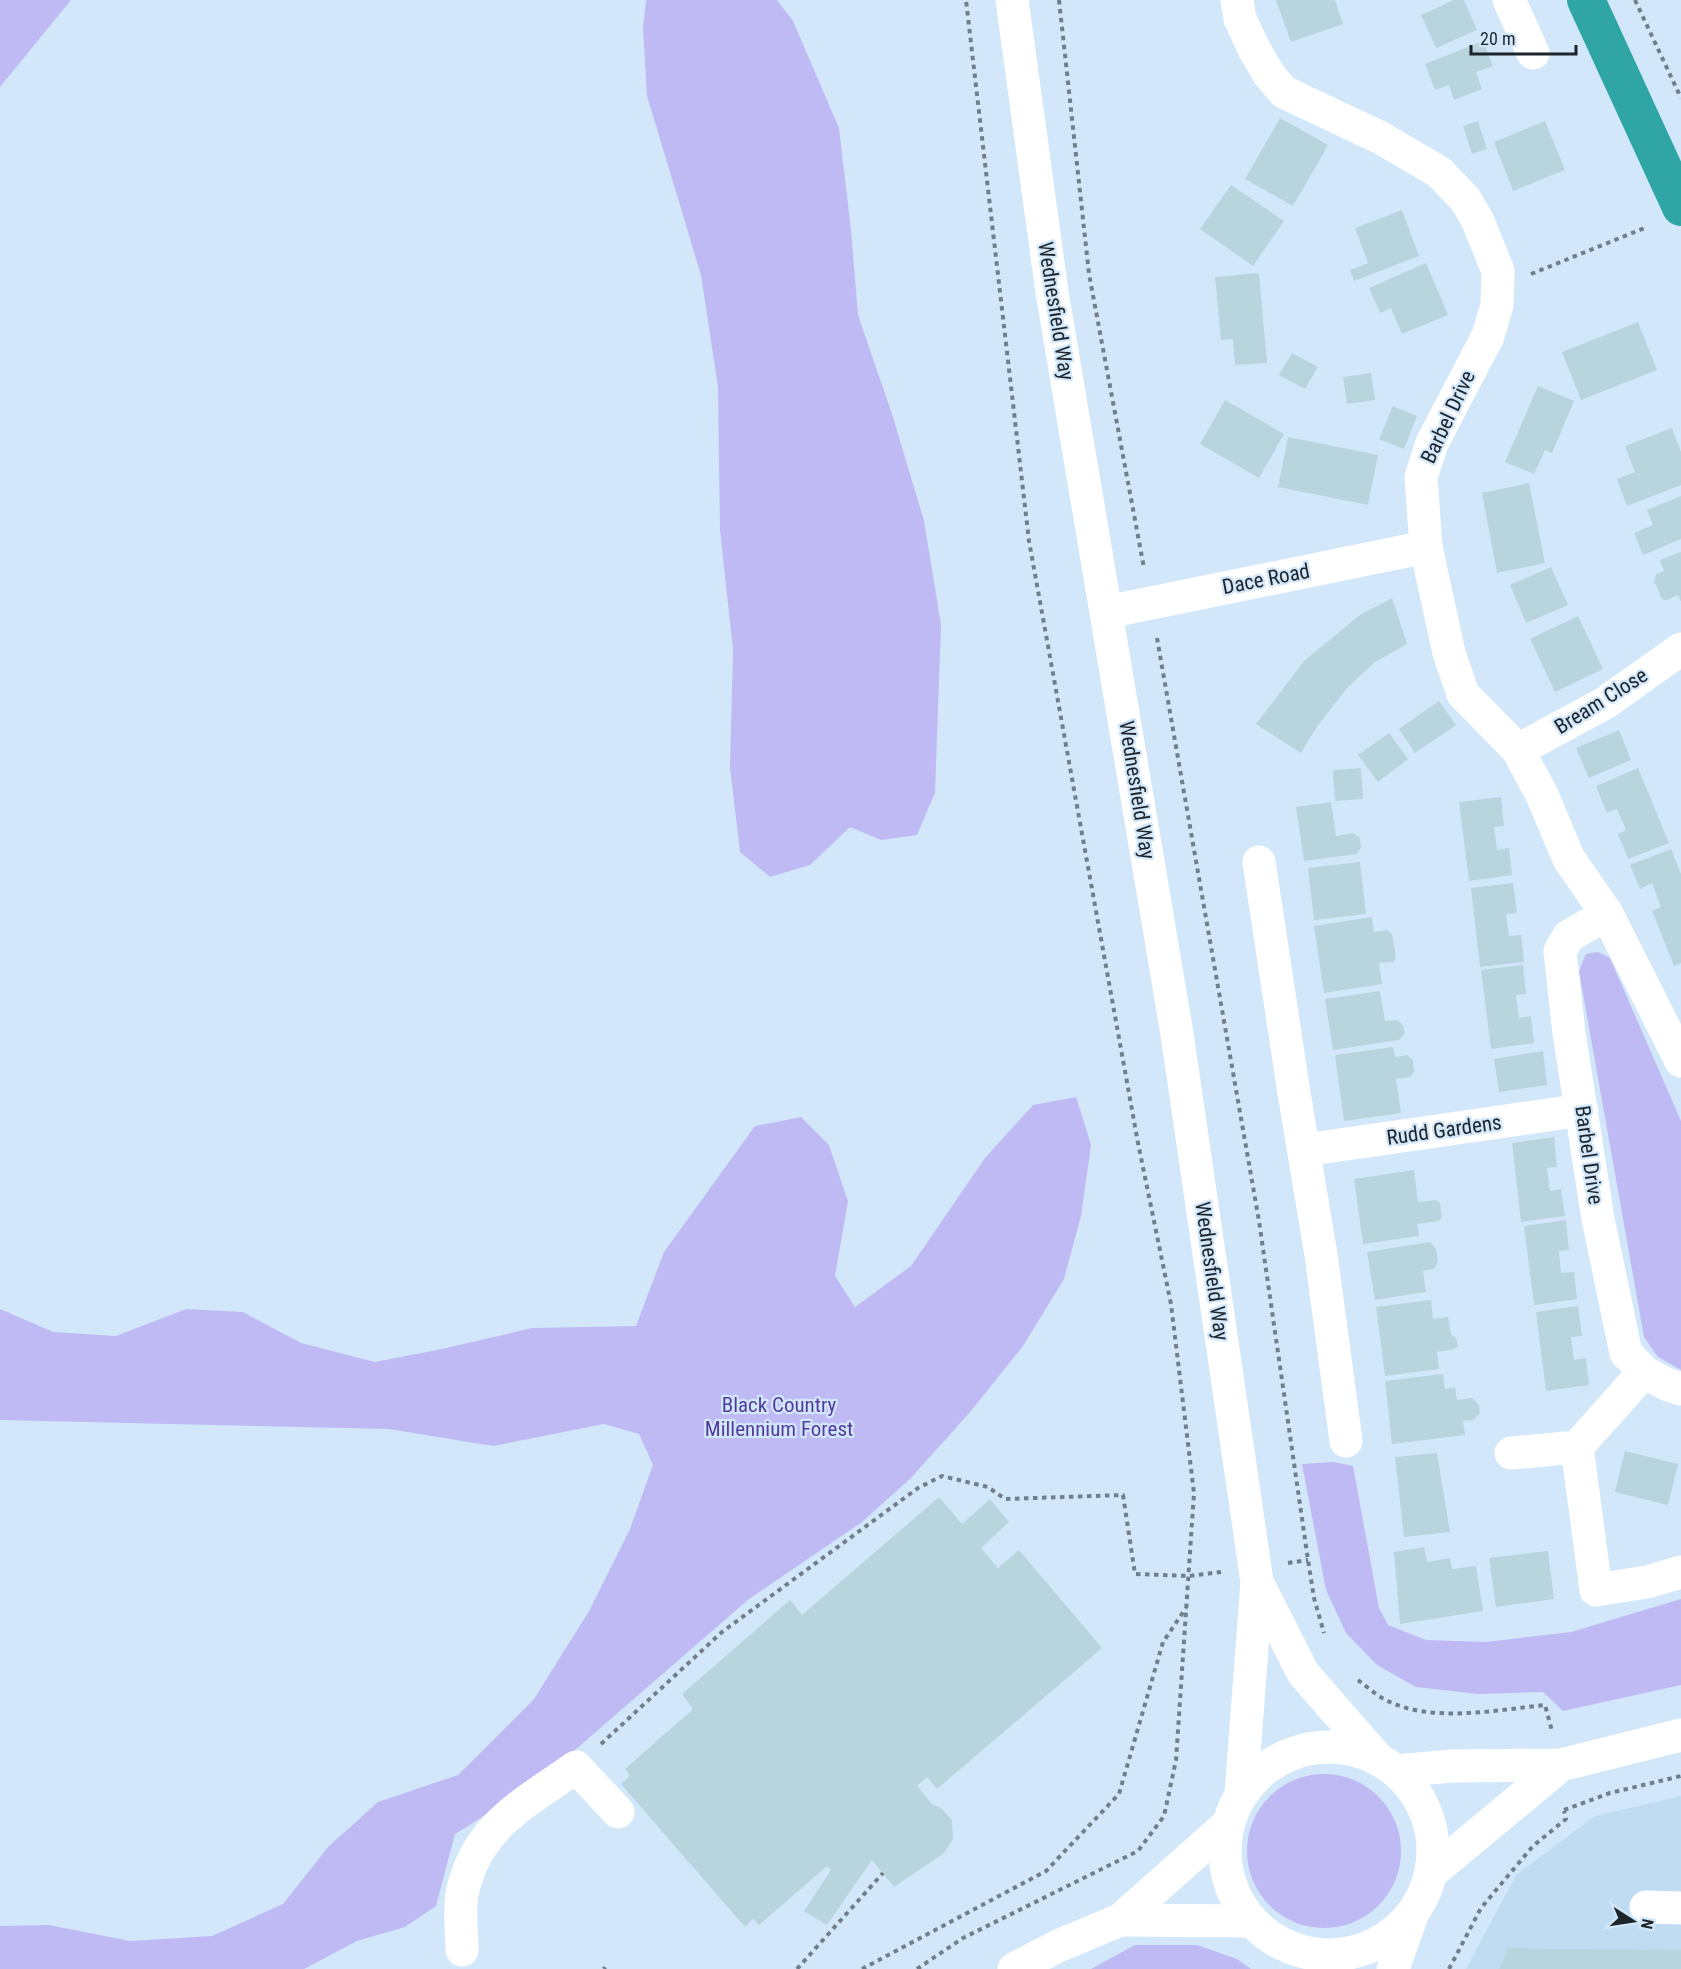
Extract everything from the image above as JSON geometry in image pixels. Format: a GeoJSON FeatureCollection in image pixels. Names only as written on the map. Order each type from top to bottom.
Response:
{"type":"FeatureCollection","features":[{"type":"Feature","properties":{"kind":"street","name":"Wednesfield Way"},"geometry":{"type":"LineString","coordinates":[[1012,0],[1052,292],[1177,1034],[1257,1582],[1241,1794]]}},
{"type":"Feature","properties":{"kind":"street","name":"Barbel Drive"},"geometry":{"type":"LineString","coordinates":[[1237,0],[1240,19],[1254,49],[1270,76],[1284,92],[1381,138],[1438,172],[1464,199],[1477,219],[1498,271],[1497,305],[1488,336],[1432,443],[1421,477],[1426,547],[1449,653],[1463,694],[1518,750],[1542,795],[1569,859],[1607,914],[1680,1057]]}},
{"type":"Feature","properties":{"kind":"street"},"geometry":{"type":"LineString","coordinates":[[1509,0],[1533,53]]}},
{"type":"Feature","properties":{"kind":"street","name":"Dace Road"},"geometry":{"type":"LineString","coordinates":[[1107,612],[1426,547]]}},
{"type":"Feature","properties":{"kind":"street","name":"Bream Close"},"geometry":{"type":"LineString","coordinates":[[1518,750],[1605,703],[1681,649]]}},
{"type":"Feature","properties":{"kind":"street"},"geometry":{"type":"LineString","coordinates":[[1259,862],[1321,1255],[1346,1441]]}},
{"type":"Feature","properties":{"kind":"street","name":"Barbel Drive"},"geometry":{"type":"LineString","coordinates":[[1607,914],[1569,936],[1560,951],[1569,1033],[1598,1219],[1626,1353],[1644,1372],[1681,1389]]}},
{"type":"Feature","properties":{"kind":"street","name":"Rudd Gardens"},"geometry":{"type":"LineString","coordinates":[[1305,1150],[1582,1110]]}},
{"type":"Feature","properties":{"kind":"street"},"geometry":{"type":"LineString","coordinates":[[1511,1453],[1577,1447],[1644,1372]]}},
{"type":"Feature","properties":{"kind":"street"},"geometry":{"type":"LineString","coordinates":[[1577,1447],[1596,1590],[1647,1582],[1681,1572]]}},
{"type":"Feature","properties":{"kind":"street","name":"Wednesfield Way"},"geometry":{"type":"LineString","coordinates":[[1257,1582],[1303,1673],[1387,1765]]}},
{"type":"Feature","properties":{"kind":"street"},"geometry":{"type":"LineString","coordinates":[[1413,1913],[1387,1937],[1356,1952],[1293,1958],[1250,1921],[1231,1888],[1224,1854],[1227,1825],[1241,1794],[1267,1767],[1297,1751],[1335,1746],[1387,1765],[1561,1765],[1681,1735]]}},
{"type":"Feature","properties":{"kind":"street"},"geometry":{"type":"LineString","coordinates":[[1387,1765],[1410,1785],[1421,1801],[1429,1822],[1433,1845],[1431,1873],[1413,1913],[1393,1969]]}},
{"type":"Feature","properties":{"kind":"street"},"geometry":{"type":"LineString","coordinates":[[1431,1873],[1561,1765]]}},
{"type":"Feature","properties":{"kind":"street"},"geometry":{"type":"LineString","coordinates":[[462,1950],[462,1896],[476,1852],[488,1834],[507,1815],[576,1767],[618,1812]]}},
{"type":"Feature","properties":{"kind":"street"},"geometry":{"type":"LineString","coordinates":[[1014,1969],[1058,1946],[1120,1920],[1227,1825]]}},
{"type":"Feature","properties":{"kind":"street"},"geometry":{"type":"LineString","coordinates":[[1646,1907],[1681,1908]]}},
{"type":"Feature","properties":{"kind":"street"},"geometry":{"type":"LineString","coordinates":[[1120,1920],[1250,1921]]}},
{"type":"Feature","properties":{"kind":"path"},"geometry":{"type":"LineString","coordinates":[[917,1969],[963,1938],[1138,1851],[1164,1816],[1176,1760],[1194,1493],[1171,1304],[1138,1143],[1029,541],[966,0]]}},
{"type":"Feature","properties":{"kind":"path"},"geometry":{"type":"LineString","coordinates":[[1635,0],[1681,98]]}},
{"type":"Feature","properties":{"kind":"path"},"geometry":{"type":"LineString","coordinates":[[1497,288],[1647,227]]}},
{"type":"Feature","properties":{"kind":"path"},"geometry":{"type":"LineString","coordinates":[[576,1767],[722,1632],[918,1488],[942,1476],[988,1487],[1005,1499],[1123,1495],[1135,1574],[1189,1576]]}},
{"type":"Feature","properties":{"kind":"path"},"geometry":{"type":"LineString","coordinates":[[862,1969],[1046,1871],[1119,1794],[1163,1641],[1187,1607]]}},
{"type":"Feature","properties":{"kind":"path"},"geometry":{"type":"LineString","coordinates":[[1449,1969],[1481,1908],[1533,1846],[1566,1819],[1564,1811]]}},
{"type":"Feature","properties":{"kind":"path"},"geometry":{"type":"LineString","coordinates":[[797,1969],[883,1873]]}},
{"type":"Feature","properties":{"kind":"shaded area"},"geometry":{"type":"Polygon","coordinates":[[[1681,1796],[1681,1969],[1466,1969],[1516,1875],[1595,1816],[1681,1796]]]}},
{"type":"Feature","properties":{"kind":"green space"},"geometry":{"type":"Polygon","coordinates":[[[0,0],[71,0],[0,87],[0,0]]]}},
{"type":"Feature","properties":{"kind":"green space"},"geometry":{"type":"Polygon","coordinates":[[[646,0],[777,0],[793,21],[839,128],[858,315],[892,414],[924,521],[941,625],[935,793],[917,835],[881,840],[850,827],[810,865],[770,877],[740,852],[730,768],[733,650],[720,530],[718,387],[701,275],[647,96],[643,28],[646,0]]]}},
{"type":"Feature","properties":{"kind":"green space"},"geometry":{"type":"Polygon","coordinates":[[[1598,952],[1610,958],[1681,1121],[1681,1370],[1658,1357],[1644,1337],[1579,971],[1586,954],[1598,952]]]}},
{"type":"Feature","properties":{"kind":"green space","name":"Black Country Millennium Forest"},"geometry":{"type":"Polygon","coordinates":[[[1076,1097],[1091,1145],[1081,1216],[1064,1279],[1023,1346],[971,1411],[911,1478],[862,1522],[749,1599],[537,1783],[455,1834],[436,1906],[405,1927],[357,1941],[304,1969],[0,1969],[0,1926],[49,1925],[130,1941],[212,1936],[283,1904],[328,1847],[378,1802],[458,1775],[534,1699],[589,1611],[630,1529],[653,1465],[639,1434],[604,1424],[493,1446],[389,1429],[0,1420],[0,1309],[53,1332],[116,1336],[186,1309],[243,1312],[301,1343],[375,1362],[532,1328],[636,1326],[664,1252],[755,1126],[801,1117],[829,1145],[848,1201],[835,1276],[855,1307],[911,1266],[985,1158],[1033,1105],[1076,1097]]]}},
{"type":"Feature","properties":{"kind":"green space"},"geometry":{"type":"Polygon","coordinates":[[[1333,1462],[1353,1466],[1379,1608],[1388,1625],[1426,1640],[1487,1642],[1571,1632],[1681,1599],[1681,1685],[1563,1711],[1543,1692],[1478,1694],[1416,1687],[1377,1665],[1346,1633],[1326,1590],[1302,1464],[1333,1462]]]}},
{"type":"Feature","properties":{"kind":"green space"},"geometry":{"type":"Polygon","coordinates":[[[1324,1774],[1353,1780],[1367,1787],[1378,1797],[1388,1808],[1395,1822],[1401,1851],[1395,1880],[1388,1894],[1378,1905],[1367,1915],[1353,1922],[1324,1928],[1295,1922],[1281,1915],[1270,1905],[1260,1894],[1253,1880],[1247,1851],[1253,1822],[1260,1808],[1270,1797],[1281,1787],[1295,1780],[1324,1774]]]}},
{"type":"Feature","properties":{"kind":"green space"},"geometry":{"type":"Polygon","coordinates":[[[1135,1945],[1197,1945],[1237,1959],[1251,1969],[1091,1969],[1135,1945]]]}},
{"type":"Feature","properties":{"kind":"building"},"geometry":{"type":"Polygon","coordinates":[[[1276,0],[1335,0],[1343,24],[1291,42],[1276,0]]]}},
{"type":"Feature","properties":{"kind":"building"},"geometry":{"type":"Polygon","coordinates":[[[1454,0],[1464,0],[1477,30],[1436,48],[1421,15],[1454,0]]]}},
{"type":"Feature","properties":{"kind":"building"},"geometry":{"type":"Polygon","coordinates":[[[1483,41],[1493,66],[1476,72],[1482,89],[1454,100],[1449,85],[1435,90],[1425,64],[1483,41]]]}},
{"type":"Feature","properties":{"kind":"building"},"geometry":{"type":"Polygon","coordinates":[[[1280,118],[1328,145],[1293,206],[1245,179],[1280,118]]]}},
{"type":"Feature","properties":{"kind":"building"},"geometry":{"type":"Polygon","coordinates":[[[1478,121],[1487,149],[1472,154],[1463,126],[1478,121]]]}},
{"type":"Feature","properties":{"kind":"building"},"geometry":{"type":"Polygon","coordinates":[[[1545,121],[1565,170],[1513,191],[1494,142],[1545,121]]]}},
{"type":"Feature","properties":{"kind":"building"},"geometry":{"type":"Polygon","coordinates":[[[1231,185],[1284,221],[1253,266],[1200,229],[1231,185]]]}},
{"type":"Feature","properties":{"kind":"building"},"geometry":{"type":"Polygon","coordinates":[[[1402,210],[1419,256],[1354,281],[1350,270],[1368,263],[1355,228],[1402,210]]]}},
{"type":"Feature","properties":{"kind":"building"},"geometry":{"type":"Polygon","coordinates":[[[1426,263],[1448,315],[1402,334],[1391,308],[1380,313],[1369,288],[1426,263]]]}},
{"type":"Feature","properties":{"kind":"building"},"geometry":{"type":"Polygon","coordinates":[[[1259,273],[1267,363],[1235,365],[1233,339],[1221,340],[1215,277],[1259,273]]]}},
{"type":"Feature","properties":{"kind":"building"},"geometry":{"type":"Polygon","coordinates":[[[1638,322],[1657,370],[1581,400],[1562,352],[1638,322]]]}},
{"type":"Feature","properties":{"kind":"building"},"geometry":{"type":"Polygon","coordinates":[[[1292,353],[1318,367],[1305,389],[1279,375],[1292,353]]]}},
{"type":"Feature","properties":{"kind":"building"},"geometry":{"type":"Polygon","coordinates":[[[1371,373],[1375,400],[1347,404],[1343,377],[1371,373]]]}},
{"type":"Feature","properties":{"kind":"building"},"geometry":{"type":"Polygon","coordinates":[[[1538,386],[1574,401],[1552,453],[1545,450],[1534,474],[1505,462],[1538,386]]]}},
{"type":"Feature","properties":{"kind":"building"},"geometry":{"type":"Polygon","coordinates":[[[1225,400],[1284,434],[1259,478],[1200,444],[1225,400]]]}},
{"type":"Feature","properties":{"kind":"building"},"geometry":{"type":"Polygon","coordinates":[[[1393,406],[1417,416],[1404,449],[1379,439],[1393,406]]]}},
{"type":"Feature","properties":{"kind":"building"},"geometry":{"type":"Polygon","coordinates":[[[1672,428],[1681,452],[1681,485],[1627,506],[1617,479],[1635,472],[1625,446],[1672,428]]]}},
{"type":"Feature","properties":{"kind":"building"},"geometry":{"type":"Polygon","coordinates":[[[1288,437],[1378,455],[1368,505],[1278,487],[1288,437]]]}},
{"type":"Feature","properties":{"kind":"building"},"geometry":{"type":"Polygon","coordinates":[[[1529,483],[1545,563],[1497,573],[1482,493],[1529,483]]]}},
{"type":"Feature","properties":{"kind":"building"},"geometry":{"type":"Polygon","coordinates":[[[1681,496],[1681,539],[1643,555],[1634,533],[1653,525],[1647,510],[1681,496]]]}},
{"type":"Feature","properties":{"kind":"building"},"geometry":{"type":"Polygon","coordinates":[[[1681,552],[1681,602],[1678,595],[1667,600],[1662,599],[1654,581],[1656,574],[1664,571],[1660,560],[1681,552]]]}},
{"type":"Feature","properties":{"kind":"building"},"geometry":{"type":"Polygon","coordinates":[[[1551,567],[1568,605],[1526,623],[1510,585],[1551,567]]]}},
{"type":"Feature","properties":{"kind":"building"},"geometry":{"type":"Polygon","coordinates":[[[1392,598],[1407,644],[1375,662],[1347,688],[1316,728],[1301,753],[1256,724],[1305,660],[1360,615],[1392,598]]]}},
{"type":"Feature","properties":{"kind":"building"},"geometry":{"type":"Polygon","coordinates":[[[1578,616],[1603,669],[1555,692],[1530,639],[1578,616]]]}},
{"type":"Feature","properties":{"kind":"building"},"geometry":{"type":"Polygon","coordinates":[[[1439,701],[1456,725],[1415,753],[1399,729],[1439,701]]]}},
{"type":"Feature","properties":{"kind":"building"},"geometry":{"type":"Polygon","coordinates":[[[1619,730],[1631,760],[1589,778],[1576,748],[1619,730]]]}},
{"type":"Feature","properties":{"kind":"building"},"geometry":{"type":"Polygon","coordinates":[[[1389,733],[1408,759],[1378,782],[1358,755],[1389,733]]]}},
{"type":"Feature","properties":{"kind":"building"},"geometry":{"type":"Polygon","coordinates":[[[1361,768],[1363,799],[1335,801],[1333,770],[1361,768]]]}},
{"type":"Feature","properties":{"kind":"building"},"geometry":{"type":"Polygon","coordinates":[[[1638,768],[1669,843],[1628,859],[1618,834],[1626,830],[1617,809],[1607,813],[1596,786],[1638,768]]]}},
{"type":"Feature","properties":{"kind":"building"},"geometry":{"type":"Polygon","coordinates":[[[1501,797],[1504,826],[1494,827],[1497,850],[1509,848],[1512,875],[1469,881],[1459,802],[1501,797]]]}},
{"type":"Feature","properties":{"kind":"building"},"geometry":{"type":"Polygon","coordinates":[[[1331,802],[1336,836],[1353,833],[1360,838],[1361,847],[1357,854],[1304,861],[1296,807],[1331,802]]]}},
{"type":"Feature","properties":{"kind":"building"},"geometry":{"type":"Polygon","coordinates":[[[1671,849],[1681,874],[1681,963],[1674,966],[1652,911],[1661,907],[1652,883],[1640,889],[1630,865],[1671,849]]]}},
{"type":"Feature","properties":{"kind":"building"},"geometry":{"type":"Polygon","coordinates":[[[1360,862],[1366,914],[1314,920],[1308,868],[1360,862]]]}},
{"type":"Feature","properties":{"kind":"building"},"geometry":{"type":"Polygon","coordinates":[[[1513,883],[1517,913],[1506,914],[1509,936],[1521,935],[1524,962],[1480,967],[1471,888],[1513,883]]]}},
{"type":"Feature","properties":{"kind":"building"},"geometry":{"type":"Polygon","coordinates":[[[1372,917],[1374,932],[1387,930],[1392,934],[1396,958],[1393,962],[1379,963],[1382,984],[1324,993],[1314,926],[1372,917]]]}},
{"type":"Feature","properties":{"kind":"building"},"geometry":{"type":"Polygon","coordinates":[[[1523,965],[1526,994],[1516,995],[1519,1018],[1531,1016],[1534,1043],[1491,1049],[1481,970],[1523,965]]]}},
{"type":"Feature","properties":{"kind":"building"},"geometry":{"type":"Polygon","coordinates":[[[1380,991],[1385,1021],[1397,1020],[1403,1025],[1405,1033],[1399,1040],[1333,1050],[1325,999],[1380,991]]]}},
{"type":"Feature","properties":{"kind":"building"},"geometry":{"type":"Polygon","coordinates":[[[1393,1047],[1395,1057],[1407,1055],[1413,1060],[1414,1072],[1410,1077],[1396,1079],[1401,1113],[1344,1121],[1335,1055],[1393,1047]]]}},
{"type":"Feature","properties":{"kind":"building"},"geometry":{"type":"Polygon","coordinates":[[[1543,1051],[1547,1085],[1499,1092],[1494,1059],[1543,1051]]]}},
{"type":"Feature","properties":{"kind":"building"},"geometry":{"type":"Polygon","coordinates":[[[1554,1137],[1557,1167],[1547,1168],[1550,1191],[1561,1189],[1565,1216],[1521,1222],[1512,1143],[1554,1137]]]}},
{"type":"Feature","properties":{"kind":"building"},"geometry":{"type":"Polygon","coordinates":[[[1414,1170],[1418,1202],[1436,1200],[1440,1203],[1442,1217],[1439,1221],[1417,1224],[1419,1236],[1363,1244],[1354,1179],[1414,1170]]]}},
{"type":"Feature","properties":{"kind":"building"},"geometry":{"type":"Polygon","coordinates":[[[1566,1220],[1569,1250],[1559,1251],[1561,1273],[1574,1272],[1577,1299],[1534,1305],[1524,1226],[1566,1220]]]}},
{"type":"Feature","properties":{"kind":"building"},"geometry":{"type":"Polygon","coordinates":[[[1430,1242],[1436,1249],[1438,1262],[1434,1269],[1423,1271],[1426,1292],[1375,1300],[1367,1252],[1430,1242]]]}},
{"type":"Feature","properties":{"kind":"building"},"geometry":{"type":"Polygon","coordinates":[[[1431,1300],[1433,1319],[1448,1317],[1451,1334],[1456,1338],[1458,1346],[1437,1352],[1439,1369],[1385,1376],[1376,1307],[1431,1300]]]}},
{"type":"Feature","properties":{"kind":"building"},"geometry":{"type":"Polygon","coordinates":[[[1578,1306],[1582,1336],[1571,1337],[1574,1360],[1586,1358],[1589,1385],[1546,1391],[1536,1312],[1578,1306]]]}},
{"type":"Feature","properties":{"kind":"building"},"geometry":{"type":"Polygon","coordinates":[[[1443,1374],[1445,1389],[1455,1387],[1457,1400],[1472,1398],[1479,1405],[1480,1413],[1473,1420],[1463,1421],[1465,1435],[1392,1444],[1385,1381],[1443,1374]]]}},
{"type":"Feature","properties":{"kind":"building"},"geometry":{"type":"Polygon","coordinates":[[[1625,1451],[1678,1464],[1668,1505],[1615,1492],[1625,1451]]]}},
{"type":"Feature","properties":{"kind":"building"},"geometry":{"type":"Polygon","coordinates":[[[1437,1453],[1450,1532],[1404,1537],[1395,1457],[1437,1453]]]}},
{"type":"Feature","properties":{"kind":"building"},"geometry":{"type":"Polygon","coordinates":[[[939,1497],[962,1524],[990,1499],[1009,1522],[981,1548],[998,1568],[1019,1550],[1102,1648],[937,1789],[927,1777],[917,1786],[932,1804],[941,1808],[952,1820],[953,1839],[943,1854],[894,1887],[872,1860],[827,1925],[804,1911],[831,1870],[827,1866],[759,1925],[753,1919],[745,1927],[621,1784],[630,1776],[625,1769],[693,1709],[682,1694],[790,1600],[802,1615],[939,1497]]]}},
{"type":"Feature","properties":{"kind":"building"},"geometry":{"type":"Polygon","coordinates":[[[1424,1547],[1427,1562],[1450,1558],[1452,1569],[1476,1566],[1483,1611],[1400,1624],[1394,1552],[1424,1547]]]}},
{"type":"Feature","properties":{"kind":"building"},"geometry":{"type":"Polygon","coordinates":[[[1548,1551],[1554,1599],[1496,1607],[1489,1558],[1548,1551]]]}},
{"type":"Feature","properties":{"kind":"building"},"geometry":{"type":"Polygon","coordinates":[[[1508,1948],[1681,1950],[1681,1969],[1499,1969],[1508,1948]]]}},
{"type":"Feature","properties":{"kind":"waterway"},"geometry":{"type":"LineString","coordinates":[[1586,0],[1681,207]]}}]}
